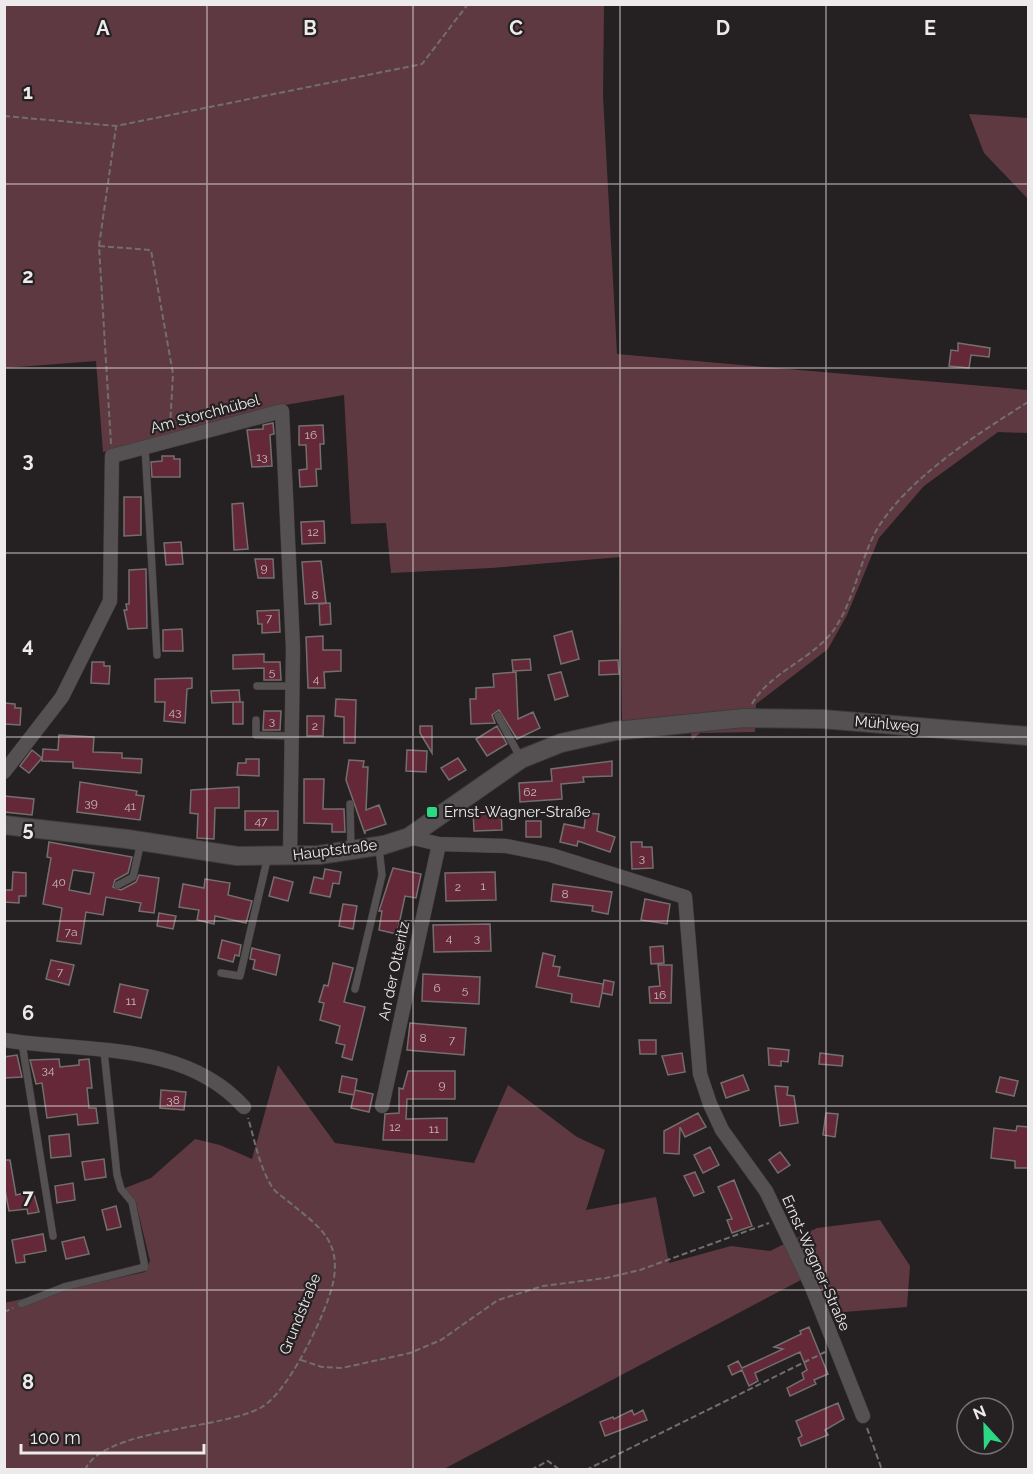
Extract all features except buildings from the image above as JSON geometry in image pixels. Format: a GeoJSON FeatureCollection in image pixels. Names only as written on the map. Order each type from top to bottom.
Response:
{"type":"FeatureCollection","features":[{"type":"Feature","properties":{"kind":"street","name":"Am Storchhübel"},"geometry":{"type":"LineString","coordinates":[[112,456],[282,411],[292,686],[290,856]]}},
{"type":"Feature","properties":{"kind":"street"},"geometry":{"type":"LineString","coordinates":[[4,772],[62,697],[111,601],[112,456]]}},
{"type":"Feature","properties":{"kind":"street","name":"Mühlweg"},"geometry":{"type":"LineString","coordinates":[[744,718],[822,719],[1029,736]]}},
{"type":"Feature","properties":{"kind":"street","name":"Hauptstraße"},"geometry":{"type":"LineString","coordinates":[[4,825],[237,856],[290,856],[351,851],[409,837],[521,759],[561,743],[615,731],[744,718]]}},
{"type":"Feature","properties":{"kind":"street","name":"Ernst-Wagner-Straße"},"geometry":{"type":"LineString","coordinates":[[409,837],[439,844],[506,846],[551,855],[685,897],[700,1074],[722,1130],[766,1191],[812,1285],[863,1416]]}},
{"type":"Feature","properties":{"kind":"street","name":"An der Otteritz"},"geometry":{"type":"LineString","coordinates":[[382,1106],[439,844]]}},
{"type":"Feature","properties":{"kind":"street"},"geometry":{"type":"LineString","coordinates":[[4,1040],[146,1054],[174,1061],[232,1093],[244,1107]]}},
{"type":"Feature","properties":{"kind":"lane"},"geometry":{"type":"LineString","coordinates":[[145,447],[158,655]]}},
{"type":"Feature","properties":{"kind":"lane"},"geometry":{"type":"LineString","coordinates":[[257,686],[292,686]]}},
{"type":"Feature","properties":{"kind":"lane"},"geometry":{"type":"LineString","coordinates":[[498,716],[521,759]]}},
{"type":"Feature","properties":{"kind":"lane"},"geometry":{"type":"LineString","coordinates":[[256,720],[256,735],[292,736]]}},
{"type":"Feature","properties":{"kind":"lane"},"geometry":{"type":"LineString","coordinates":[[350,804],[351,851]]}},
{"type":"Feature","properties":{"kind":"lane"},"geometry":{"type":"LineString","coordinates":[[118,885],[133,877],[141,842]]}},
{"type":"Feature","properties":{"kind":"lane"},"geometry":{"type":"LineString","coordinates":[[355,989],[382,875],[379,846]]}},
{"type":"Feature","properties":{"kind":"lane"},"geometry":{"type":"LineString","coordinates":[[221,973],[240,976],[268,856]]}},
{"type":"Feature","properties":{"kind":"lane"},"geometry":{"type":"LineString","coordinates":[[22,1043],[53,1236]]}},
{"type":"Feature","properties":{"kind":"lane"},"geometry":{"type":"LineString","coordinates":[[21,1304],[64,1287],[145,1267],[132,1203],[121,1189],[117,1175],[104,1051]]}},
{"type":"Feature","properties":{"kind":"path"},"geometry":{"type":"LineString","coordinates":[[4,116],[116,126],[422,64],[468,4]]}},
{"type":"Feature","properties":{"kind":"path"},"geometry":{"type":"LineString","coordinates":[[112,456],[99,246],[116,126]]}},
{"type":"Feature","properties":{"kind":"path"},"geometry":{"type":"LineString","coordinates":[[99,246],[151,250],[173,374],[169,440]]}},
{"type":"Feature","properties":{"kind":"path"},"geometry":{"type":"LineString","coordinates":[[744,718],[758,694],[809,654],[832,632],[877,530],[898,503],[972,437],[1029,402]]}},
{"type":"Feature","properties":{"kind":"path","name":"Grundstraße"},"geometry":{"type":"LineString","coordinates":[[85,1470],[101,1451],[125,1442],[240,1416],[261,1407],[279,1395],[301,1360],[332,1285],[335,1263],[332,1243],[314,1222],[273,1189],[264,1171],[244,1107]]}},
{"type":"Feature","properties":{"kind":"path"},"geometry":{"type":"LineString","coordinates":[[301,1360],[322,1367],[342,1368],[410,1353],[441,1340],[498,1300],[543,1286],[606,1278],[640,1270],[780,1220]]}},
{"type":"Feature","properties":{"kind":"path"},"geometry":{"type":"LineString","coordinates":[[586,1470],[835,1347]]}},
{"type":"Feature","properties":{"kind":"path"},"geometry":{"type":"LineString","coordinates":[[863,1416],[882,1470]]}},
{"type":"Feature","properties":{"kind":"path"},"geometry":{"type":"LineString","coordinates":[[531,1470],[549,1461],[560,1470]]}},
{"type":"Feature","properties":{"kind":"shaded area"},"geometry":{"type":"Polygon","coordinates":[[[5,5],[604,5],[603,96],[617,354],[1028,390],[1028,433],[998,432],[924,486],[879,538],[847,615],[828,649],[756,704],[755,732],[700,733],[692,740],[689,715],[622,721],[620,557],[491,568],[391,573],[386,523],[351,524],[344,395],[279,406],[103,452],[96,361],[5,368],[5,5]]]}},
{"type":"Feature","properties":{"kind":"shaded area"},"geometry":{"type":"Polygon","coordinates":[[[969,114],[1028,118],[1028,199],[984,153],[969,114]]]}},
{"type":"Feature","properties":{"kind":"shaded area"},"geometry":{"type":"Polygon","coordinates":[[[278,1065],[335,1143],[474,1163],[508,1085],[577,1137],[605,1150],[586,1210],[656,1197],[669,1263],[731,1246],[770,1251],[817,1228],[880,1220],[910,1266],[907,1307],[832,1313],[814,1273],[442,1470],[5,1469],[4,1303],[145,1272],[150,1261],[136,1203],[125,1188],[151,1178],[195,1139],[220,1145],[252,1159],[278,1065]]]}},
{"type":"Feature","properties":{"kind":"place","name":"Ernst-Wagner-Straße"},"geometry":{"type":"Point","coordinates":[432,812]}}]}
